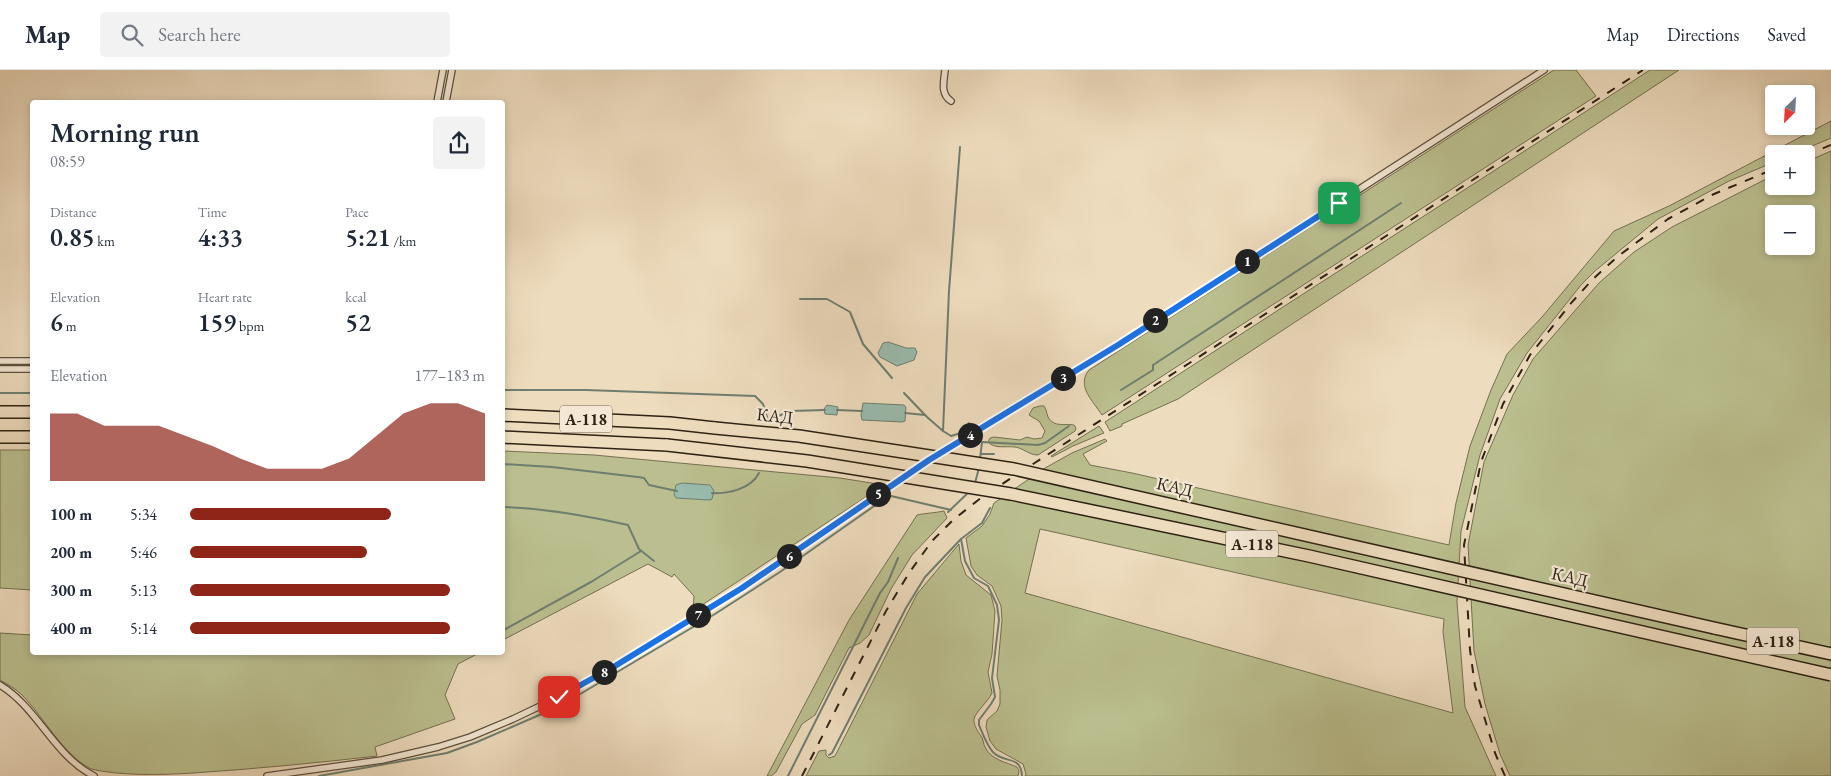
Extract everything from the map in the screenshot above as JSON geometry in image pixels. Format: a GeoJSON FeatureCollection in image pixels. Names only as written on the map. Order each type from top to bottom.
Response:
{"type":"FeatureCollection","features":[{"type":"Feature","properties":{"kind":"highway"},"geometry":{"type":"LineString","coordinates":[[0,412],[30,412]]}},
{"type":"Feature","properties":{"kind":"highway","name":"КАД"},"geometry":{"type":"LineString","coordinates":[[505,415],[670,423],[799,436],[1014,469],[1831,654]]}},
{"type":"Feature","properties":{"kind":"highway"},"geometry":{"type":"LineString","coordinates":[[0,438],[30,437]]}},
{"type":"Feature","properties":{"kind":"highway","name":"А-118"},"geometry":{"type":"LineString","coordinates":[[505,437],[667,445],[807,460],[1011,494],[1309,556],[1831,675]]}},
{"type":"Feature","properties":{"kind":"street"},"geometry":{"type":"LineString","coordinates":[[437,100],[443,70]]}},
{"type":"Feature","properties":{"kind":"street"},"geometry":{"type":"LineString","coordinates":[[446,100],[452,70]]}},
{"type":"Feature","properties":{"kind":"street"},"geometry":{"type":"LineString","coordinates":[[945,70],[943,92],[945,98],[951,101]]}},
{"type":"Feature","properties":{"kind":"street"},"geometry":{"type":"LineString","coordinates":[[267,776],[410,754],[470,737],[559,697],[615,666],[742,588],[929,460],[1118,345],[1544,70]]}},
{"type":"Feature","properties":{"kind":"street"},"geometry":{"type":"LineString","coordinates":[[0,361],[30,362]]}},
{"type":"Feature","properties":{"kind":"street"},"geometry":{"type":"LineString","coordinates":[[0,369],[30,369]]}},
{"type":"Feature","properties":{"kind":"street"},"geometry":{"type":"LineString","coordinates":[[0,685],[9,690],[20,701],[75,764],[94,776]]}},
{"type":"Feature","properties":{"kind":"green space"},"geometry":{"type":"Polygon","coordinates":[[[1554,70],[1576,70],[1596,96],[1102,415],[1085,388],[1085,376],[1089,370],[1554,70]]]}},
{"type":"Feature","properties":{"kind":"green space"},"geometry":{"type":"Polygon","coordinates":[[[1650,70],[1679,70],[1178,399],[1110,431],[1105,422],[1650,70]]]}},
{"type":"Feature","properties":{"kind":"green space"},"geometry":{"type":"Polygon","coordinates":[[[1831,121],[1831,138],[1814,145],[1785,145],[1804,135],[1815,135],[1815,129],[1831,121]]]}},
{"type":"Feature","properties":{"kind":"green space"},"geometry":{"type":"Polygon","coordinates":[[[1831,151],[1831,776],[1510,776],[1500,754],[1485,704],[1474,651],[1468,545],[1484,462],[1513,395],[1533,359],[1599,283],[1634,252],[1672,227],[1765,180],[1765,195],[1815,195],[1815,158],[1831,151]]]}},
{"type":"Feature","properties":{"kind":"green space"},"geometry":{"type":"Polygon","coordinates":[[[1765,156],[1765,166],[1729,181],[1658,219],[1595,271],[1581,285],[1527,353],[1500,399],[1480,455],[1461,531],[1457,602],[1465,707],[1496,776],[1025,776],[1023,764],[996,749],[990,741],[986,727],[987,720],[997,711],[1000,704],[997,676],[1002,620],[1001,606],[992,586],[977,575],[971,566],[966,538],[982,526],[990,514],[994,503],[1045,468],[1072,453],[1105,439],[1107,441],[1083,454],[1090,465],[1449,545],[1456,503],[1470,446],[1507,354],[1542,317],[1614,231],[1669,206],[1765,156]],[[1040,529],[1025,593],[1453,713],[1443,632],[1444,619],[1040,529]]]}},
{"type":"Feature","properties":{"kind":"green space"},"geometry":{"type":"Polygon","coordinates":[[[1044,406],[1048,417],[1053,423],[1074,425],[1075,431],[1038,455],[1015,447],[993,446],[988,442],[990,438],[994,437],[1020,440],[1027,437],[1034,439],[1042,438],[1045,431],[1039,421],[1029,415],[1033,408],[1044,406]]]}},
{"type":"Feature","properties":{"kind":"green space"},"geometry":{"type":"Polygon","coordinates":[[[1099,426],[1104,433],[1051,456],[1099,426]]]}},
{"type":"Feature","properties":{"kind":"green space"},"geometry":{"type":"Polygon","coordinates":[[[0,450],[30,450],[30,590],[0,588],[0,450]]]}},
{"type":"Feature","properties":{"kind":"green space"},"geometry":{"type":"Polygon","coordinates":[[[505,451],[594,455],[840,478],[884,485],[693,611],[694,596],[674,574],[672,577],[648,564],[505,639],[505,451]]]}},
{"type":"Feature","properties":{"kind":"green space"},"geometry":{"type":"Polygon","coordinates":[[[944,511],[947,518],[912,555],[891,589],[869,635],[860,643],[849,648],[815,715],[802,724],[776,772],[771,776],[767,776],[849,620],[917,515],[944,511]]]}},
{"type":"Feature","properties":{"kind":"green space"},"geometry":{"type":"Polygon","coordinates":[[[959,544],[961,561],[966,575],[991,595],[995,611],[992,654],[988,672],[992,693],[975,716],[974,723],[982,737],[984,746],[991,755],[1017,767],[1019,771],[1018,776],[806,776],[819,751],[826,750],[826,755],[829,758],[835,756],[917,594],[959,544]]]}},
{"type":"Feature","properties":{"kind":"green space"},"geometry":{"type":"Polygon","coordinates":[[[0,633],[30,635],[30,655],[475,655],[458,664],[445,695],[455,719],[375,747],[377,756],[285,766],[168,774],[128,774],[91,769],[72,755],[22,695],[0,680],[0,633]]]}},
{"type":"Feature","properties":{"kind":"shaded area"},"geometry":{"type":"Polygon","coordinates":[[[888,342],[906,348],[915,348],[917,352],[914,360],[897,366],[880,357],[878,353],[883,343],[888,342]]]}},
{"type":"Feature","properties":{"kind":"shaded area"},"geometry":{"type":"Polygon","coordinates":[[[863,403],[904,405],[906,407],[905,421],[862,420],[863,403]]]}},
{"type":"Feature","properties":{"kind":"shaded area"},"geometry":{"type":"Polygon","coordinates":[[[827,405],[838,407],[837,415],[825,414],[824,409],[827,405]]]}},
{"type":"Feature","properties":{"kind":"shaded area"},"geometry":{"type":"Polygon","coordinates":[[[682,483],[710,485],[714,491],[712,499],[676,498],[674,494],[676,485],[682,483]]]}},
{"type":"Feature","properties":{"kind":"waterway"},"geometry":{"type":"LineString","coordinates":[[904,393],[943,431],[949,291],[960,147]]}},
{"type":"Feature","properties":{"kind":"waterway"},"geometry":{"type":"LineString","coordinates":[[1121,390],[1153,370],[1153,365],[1401,203]]}},
{"type":"Feature","properties":{"kind":"waterway"},"geometry":{"type":"LineString","coordinates":[[800,299],[827,299],[850,312],[863,344],[892,378]]}},
{"type":"Feature","properties":{"kind":"waterway"},"geometry":{"type":"LineString","coordinates":[[505,390],[586,390],[755,396],[763,404],[768,420],[791,411],[825,410]]}},
{"type":"Feature","properties":{"kind":"waterway"},"geometry":{"type":"LineString","coordinates":[[0,393],[30,393]]}},
{"type":"Feature","properties":{"kind":"waterway"},"geometry":{"type":"LineString","coordinates":[[837,410],[862,411]]}},
{"type":"Feature","properties":{"kind":"waterway"},"geometry":{"type":"LineString","coordinates":[[905,413],[925,415]]}},
{"type":"Feature","properties":{"kind":"waterway"},"geometry":{"type":"LineString","coordinates":[[943,431],[951,436],[961,433],[969,423],[971,426]]}},
{"type":"Feature","properties":{"kind":"waterway"},"geometry":{"type":"LineString","coordinates":[[980,459],[982,442],[1038,445],[1045,443],[1069,426]]}},
{"type":"Feature","properties":{"kind":"waterway"},"geometry":{"type":"LineString","coordinates":[[981,454],[994,454]]}},
{"type":"Feature","properties":{"kind":"waterway"},"geometry":{"type":"LineString","coordinates":[[505,464],[552,467],[638,477],[644,478],[649,485],[677,491]]}},
{"type":"Feature","properties":{"kind":"waterway"},"geometry":{"type":"LineString","coordinates":[[975,483],[979,468]]}},
{"type":"Feature","properties":{"kind":"waterway"},"geometry":{"type":"LineString","coordinates":[[712,493],[725,493],[745,487],[759,473]]}},
{"type":"Feature","properties":{"kind":"waterway"},"geometry":{"type":"LineString","coordinates":[[948,512],[970,491]]}},
{"type":"Feature","properties":{"kind":"waterway"},"geometry":{"type":"LineString","coordinates":[[560,706],[715,614],[780,572],[887,497],[891,496],[951,510]]}},
{"type":"Feature","properties":{"kind":"waterway"},"geometry":{"type":"LineString","coordinates":[[505,507],[566,513],[628,525],[639,549],[654,561]]}},
{"type":"Feature","properties":{"kind":"waterway"},"geometry":{"type":"LineString","coordinates":[[990,508],[982,523],[961,539],[965,561],[974,578],[988,586],[997,605],[999,620],[992,678],[995,697],[979,720],[979,725],[992,751],[999,756],[1016,762],[1021,769],[1022,776]]}},
{"type":"Feature","properties":{"kind":"waterway"},"geometry":{"type":"LineString","coordinates":[[829,755],[832,753],[906,608],[925,577],[961,539]]}},
{"type":"Feature","properties":{"kind":"waterway"},"geometry":{"type":"LineString","coordinates":[[505,629],[591,582],[641,551]]}},
{"type":"Feature","properties":{"kind":"waterway"},"geometry":{"type":"LineString","coordinates":[[788,776],[880,593],[888,582],[898,558]]}},
{"type":"Feature","properties":{"kind":"waterway"},"geometry":{"type":"LineString","coordinates":[[319,776],[447,753],[544,713]]}},
{"type":"Feature","properties":{"kind":"railway"},"geometry":{"type":"LineString","coordinates":[[802,776],[886,611],[909,573],[932,541],[953,520],[982,497],[1643,70]]}},
{"type":"Feature","properties":{"kind":"railway"},"geometry":{"type":"LineString","coordinates":[[1815,151],[1831,145]]}},
{"type":"Feature","properties":{"kind":"railway"},"geometry":{"type":"LineString","coordinates":[[1505,776],[1495,753],[1475,686],[1470,650],[1464,545],[1481,462],[1503,404],[1530,355],[1572,302],[1617,257],[1668,219],[1714,194],[1765,173]]}},
{"type":"Feature","properties":{"kind":"route"},"geometry":{"type":"LineString","coordinates":[[559,697],[615,666],[742,588],[929,460],[1118,345],[1339,203]]}}]}
